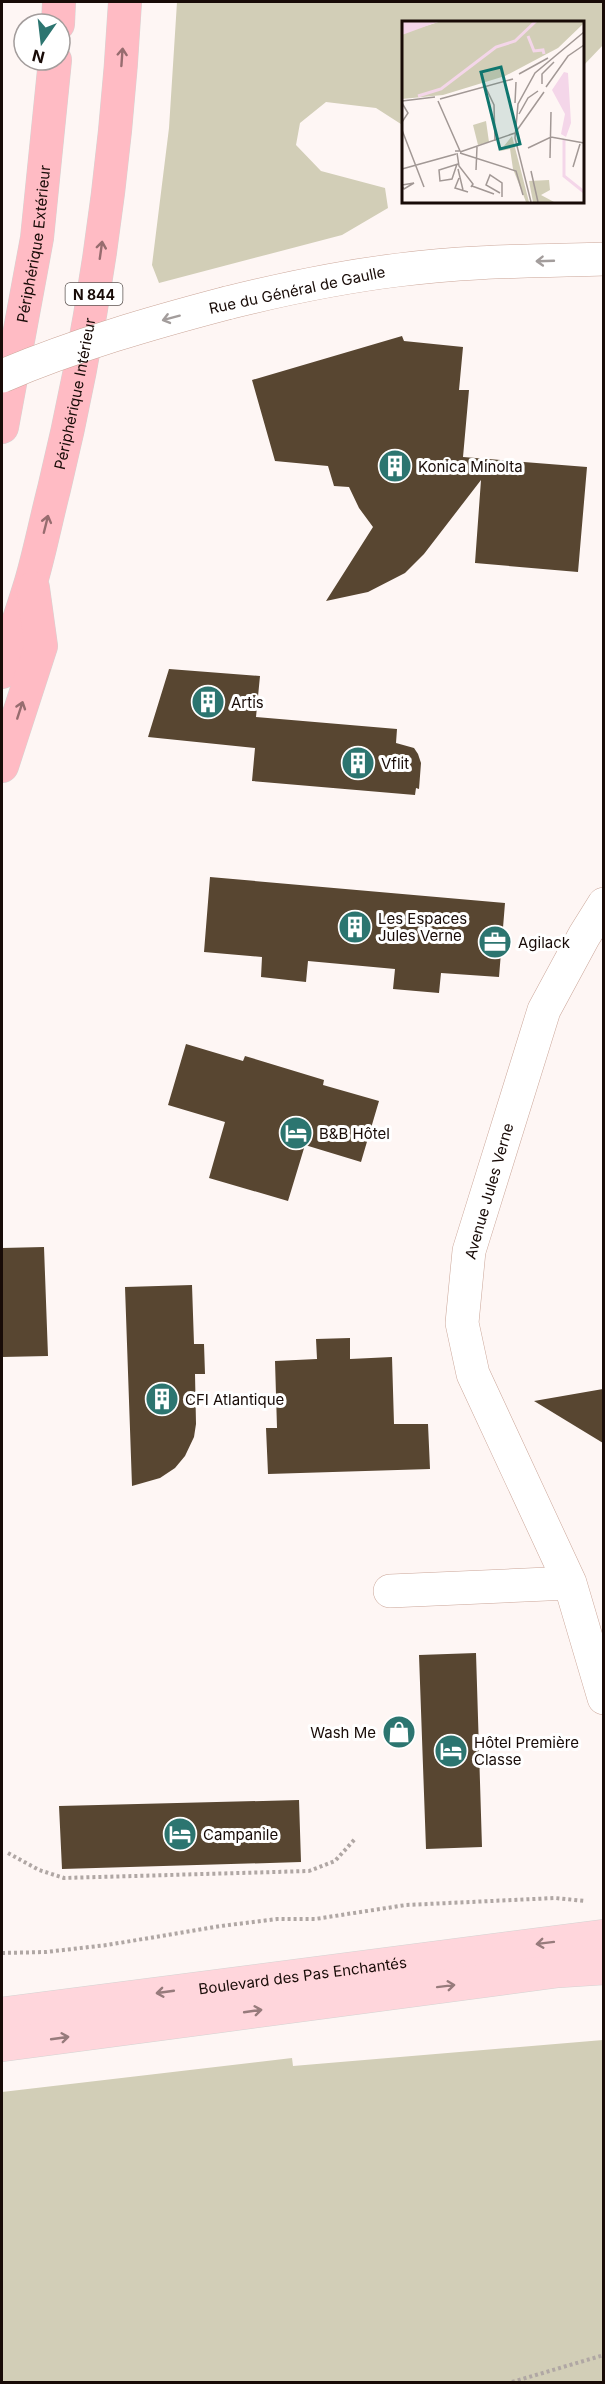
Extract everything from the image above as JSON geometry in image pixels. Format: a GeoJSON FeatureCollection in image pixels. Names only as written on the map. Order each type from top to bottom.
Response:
{"type":"FeatureCollection","features":[{"type":"Feature","properties":{"kind":"highway","name":"Périphérique Intérieur"},"geometry":{"type":"LineString","coordinates":[[2,672],[32,580],[78,387],[97,278],[118,102],[125,2]]}},
{"type":"Feature","properties":{"kind":"highway","name":"Périphérique Extérieur"},"geometry":{"type":"LineString","coordinates":[[2,427],[37,238],[54,72]]}},
{"type":"Feature","properties":{"kind":"highway"},"geometry":{"type":"LineString","coordinates":[[2,766],[41,646],[32,580]]}},
{"type":"Feature","properties":{"kind":"main road","name":"Boulevard des Pas Enchantés"},"geometry":{"type":"LineString","coordinates":[[2,2014],[603,1936]]}},
{"type":"Feature","properties":{"kind":"main road","name":"Boulevard des Pas Enchantés"},"geometry":{"type":"LineString","coordinates":[[2,2045],[546,1973],[603,1968]]}},
{"type":"Feature","properties":{"kind":"street","name":"Rue du Général de Gaulle"},"geometry":{"type":"LineString","coordinates":[[2,376],[49,356],[146,325],[270,292],[397,270],[459,264],[603,259]]}},
{"type":"Feature","properties":{"kind":"street","name":"Avenue Jules Verne"},"geometry":{"type":"LineString","coordinates":[[603,904],[544,1010],[469,1251],[462,1323],[473,1374],[570,1583],[603,1698]]}},
{"type":"Feature","properties":{"kind":"street"},"geometry":{"type":"LineString","coordinates":[[390,1591],[428,1587],[570,1583]]}},
{"type":"Feature","properties":{"kind":"path"},"geometry":{"type":"LineString","coordinates":[[8,1853],[39,1870],[64,1878],[309,1870],[335,1861],[355,1839]]}},
{"type":"Feature","properties":{"kind":"path"},"geometry":{"type":"LineString","coordinates":[[2,1953],[46,1952],[107,1945],[221,1926],[277,1919],[315,1919],[405,1905],[555,1898],[594,1902]]}},
{"type":"Feature","properties":{"kind":"path"},"geometry":{"type":"LineString","coordinates":[[512,2382],[603,2355]]}},
{"type":"Feature","properties":{"kind":"shaded area"},"geometry":{"type":"Polygon","coordinates":[[[177,2],[603,2],[603,45],[584,65],[584,21],[402,21],[402,125],[376,108],[326,102],[300,123],[296,145],[321,171],[385,188],[388,208],[342,235],[159,283],[152,265],[169,128],[177,2]]]}},
{"type":"Feature","properties":{"kind":"shaded area"},"geometry":{"type":"Polygon","coordinates":[[[603,2040],[603,2382],[2,2382],[2,2092],[292,2058],[293,2066],[603,2040]]]}},
{"type":"Feature","properties":{"kind":"building","name":"Konica Minolta"},"geometry":{"type":"Polygon","coordinates":[[[402,336],[404,341],[463,347],[459,390],[469,390],[463,457],[587,467],[578,572],[475,563],[481,480],[424,554],[405,573],[368,592],[326,601],[373,527],[359,508],[349,487],[334,486],[328,466],[275,461],[252,380],[402,336]]]}},
{"type":"Feature","properties":{"kind":"building"},"geometry":{"type":"Polygon","coordinates":[[[169,669],[260,676],[256,717],[397,729],[396,743],[414,748],[418,754],[421,763],[419,789],[416,788],[415,795],[252,781],[255,748],[148,737],[169,669]]]}},
{"type":"Feature","properties":{"kind":"building","name":"Les Espaces Jules Verne"},"geometry":{"type":"Polygon","coordinates":[[[210,877],[505,903],[499,977],[441,973],[439,993],[393,989],[395,969],[308,961],[306,982],[261,977],[262,957],[204,952],[210,877]]]}},
{"type":"Feature","properties":{"kind":"building","name":"B&B Hôtel"},"geometry":{"type":"Polygon","coordinates":[[[186,1044],[243,1061],[245,1056],[324,1080],[323,1085],[379,1101],[361,1162],[305,1145],[288,1201],[209,1178],[225,1122],[168,1105],[186,1044]]]}},
{"type":"Feature","properties":{"kind":"building"},"geometry":{"type":"Polygon","coordinates":[[[44,1247],[48,1356],[2,1357],[2,1248],[44,1247]]]}},
{"type":"Feature","properties":{"kind":"building","name":"CFI Atlantique"},"geometry":{"type":"Polygon","coordinates":[[[192,1285],[194,1344],[204,1344],[205,1374],[195,1374],[194,1437],[185,1456],[175,1468],[160,1478],[132,1486],[125,1287],[192,1285]]]}},
{"type":"Feature","properties":{"kind":"building"},"geometry":{"type":"Polygon","coordinates":[[[350,1338],[350,1359],[392,1357],[394,1424],[428,1424],[430,1469],[268,1474],[266,1428],[277,1428],[275,1361],[317,1359],[316,1339],[350,1338]]]}},
{"type":"Feature","properties":{"kind":"building"},"geometry":{"type":"Polygon","coordinates":[[[603,1389],[603,1443],[534,1401],[603,1389]]]}},
{"type":"Feature","properties":{"kind":"building","name":"Hôtel Première Classe"},"geometry":{"type":"Polygon","coordinates":[[[476,1653],[482,1847],[426,1849],[419,1655],[476,1653]]]}},
{"type":"Feature","properties":{"kind":"building","name":"Campanile"},"geometry":{"type":"Polygon","coordinates":[[[299,1800],[301,1862],[62,1869],[59,1806],[299,1800]]]}},
{"type":"Feature","properties":{"kind":"place","name":"Konica Minolta"},"geometry":{"type":"Point","coordinates":[395,466]}},
{"type":"Feature","properties":{"kind":"place","name":"Artis"},"geometry":{"type":"Point","coordinates":[208,702]}},
{"type":"Feature","properties":{"kind":"place","name":"Vflit"},"geometry":{"type":"Point","coordinates":[358,763]}},
{"type":"Feature","properties":{"kind":"place","name":"Les Espaces Jules Verne"},"geometry":{"type":"Point","coordinates":[355,927]}},
{"type":"Feature","properties":{"kind":"place","name":"Agilack"},"geometry":{"type":"Point","coordinates":[495,942]}},
{"type":"Feature","properties":{"kind":"place","name":"B&B Hôtel"},"geometry":{"type":"Point","coordinates":[296,1133]}},
{"type":"Feature","properties":{"kind":"place","name":"CFI Atlantique"},"geometry":{"type":"Point","coordinates":[162,1399]}},
{"type":"Feature","properties":{"kind":"place","name":"Wash Me"},"geometry":{"type":"Point","coordinates":[399,1732]}},
{"type":"Feature","properties":{"kind":"place","name":"Hôtel Première Classe"},"geometry":{"type":"Point","coordinates":[451,1751]}},
{"type":"Feature","properties":{"kind":"place","name":"Campanile"},"geometry":{"type":"Point","coordinates":[180,1834]}}]}
